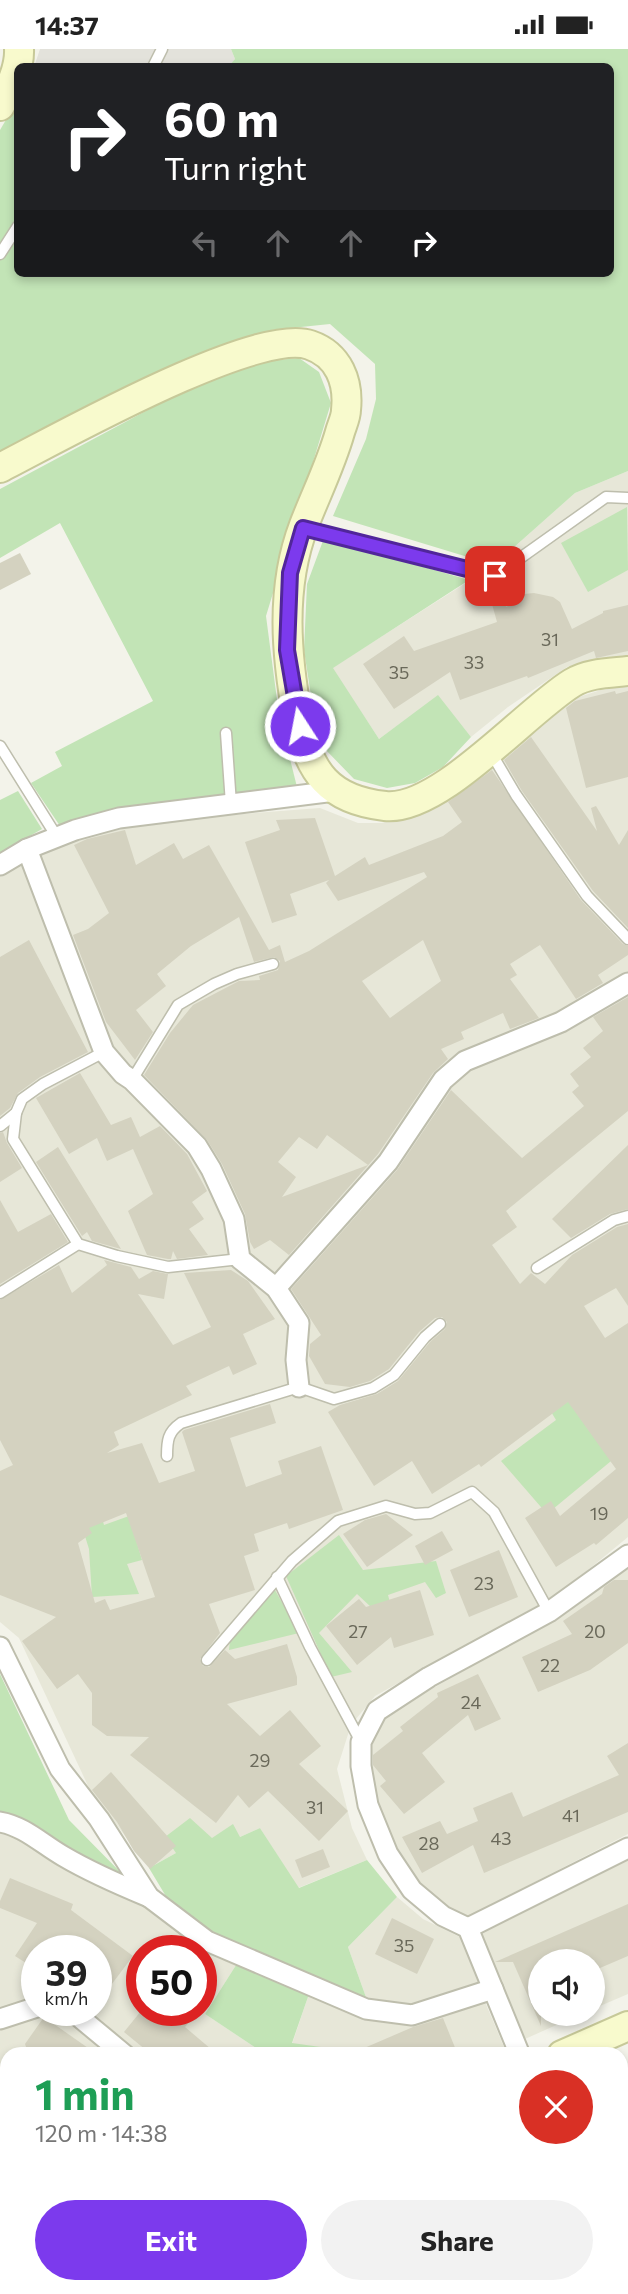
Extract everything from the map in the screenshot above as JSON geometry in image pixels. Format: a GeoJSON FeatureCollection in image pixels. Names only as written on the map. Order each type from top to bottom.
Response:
{"type":"FeatureCollection","features":[{"type":"Feature","properties":{"kind":"main road"},"geometry":{"type":"LineString","coordinates":[[0,106],[14,76]]}},
{"type":"Feature","properties":{"kind":"main road"},"geometry":{"type":"LineString","coordinates":[[0,468],[201,368],[256,349],[309,344],[334,359],[346,381],[346,411],[334,452],[303,528],[290,573],[287,650],[303,743],[316,771],[335,791],[366,802],[388,806],[412,802],[448,783],[574,682],[602,673],[628,671]]}},
{"type":"Feature","properties":{"kind":"main road"},"geometry":{"type":"LineString","coordinates":[[580,2047],[628,2026]]}},
{"type":"Feature","properties":{"kind":"street"},"geometry":{"type":"LineString","coordinates":[[0,865],[27,849],[57,837],[120,818],[335,791]]}},
{"type":"Feature","properties":{"kind":"street"},"geometry":{"type":"LineString","coordinates":[[27,849],[104,1052],[197,1146],[234,1219],[240,1259],[276,1288],[299,1323],[296,1360],[299,1387]]}},
{"type":"Feature","properties":{"kind":"street"},"geometry":{"type":"LineString","coordinates":[[276,1288],[388,1162],[443,1080],[465,1061],[561,1022],[628,983]]}},
{"type":"Feature","properties":{"kind":"street"},"geometry":{"type":"LineString","coordinates":[[517,2047],[468,1928],[443,1916],[412,1890],[388,1854],[368,1805],[361,1766],[361,1742],[377,1711],[429,1678],[550,1612],[628,1555]]}},
{"type":"Feature","properties":{"kind":"street"},"geometry":{"type":"LineString","coordinates":[[0,1647],[60,1769],[99,1819],[149,1897]]}},
{"type":"Feature","properties":{"kind":"street"},"geometry":{"type":"LineString","coordinates":[[0,1822],[14,1824],[63,1856],[149,1897],[207,1941],[366,2009],[412,2015],[493,1989]]}},
{"type":"Feature","properties":{"kind":"street"},"geometry":{"type":"LineString","coordinates":[[468,1928],[628,1848]]}},
{"type":"Feature","properties":{"kind":"street"},"geometry":{"type":"LineString","coordinates":[[0,2019],[21,2012]]}},
{"type":"Feature","properties":{"kind":"street"},"geometry":{"type":"LineString","coordinates":[[90,2026],[115,2047]]}},
{"type":"Feature","properties":{"kind":"lane"},"geometry":{"type":"LineString","coordinates":[[0,254],[14,232]]}},
{"type":"Feature","properties":{"kind":"lane"},"geometry":{"type":"LineString","coordinates":[[303,528],[495,576],[606,497],[628,498]]}},
{"type":"Feature","properties":{"kind":"lane"},"geometry":{"type":"LineString","coordinates":[[226,733],[231,804]]}},
{"type":"Feature","properties":{"kind":"lane"},"geometry":{"type":"LineString","coordinates":[[0,746],[57,837]]}},
{"type":"Feature","properties":{"kind":"lane"},"geometry":{"type":"LineString","coordinates":[[489,749],[516,795],[587,896],[628,939]]}},
{"type":"Feature","properties":{"kind":"lane"},"geometry":{"type":"LineString","coordinates":[[132,1080],[178,1005],[237,974],[273,964]]}},
{"type":"Feature","properties":{"kind":"lane"},"geometry":{"type":"LineString","coordinates":[[104,1052],[43,1084],[22,1099],[16,1113],[13,1139],[78,1244],[168,1267],[240,1259]]}},
{"type":"Feature","properties":{"kind":"lane"},"geometry":{"type":"LineString","coordinates":[[0,1126],[16,1113]]}},
{"type":"Feature","properties":{"kind":"lane"},"geometry":{"type":"LineString","coordinates":[[537,1268],[614,1220],[628,1216]]}},
{"type":"Feature","properties":{"kind":"lane"},"geometry":{"type":"LineString","coordinates":[[0,1293],[78,1244]]}},
{"type":"Feature","properties":{"kind":"lane"},"geometry":{"type":"LineString","coordinates":[[167,1456],[167,1439],[172,1429],[181,1423],[299,1387],[334,1399],[373,1388],[394,1375],[425,1336],[440,1324]]}},
{"type":"Feature","properties":{"kind":"lane"},"geometry":{"type":"LineString","coordinates":[[207,1660],[292,1561],[338,1521],[386,1506],[415,1514],[430,1513],[472,1492],[494,1512],[550,1612]]}},
{"type":"Feature","properties":{"kind":"lane"},"geometry":{"type":"LineString","coordinates":[[277,1577],[310,1647],[361,1742]]}},
{"type":"Feature","properties":{"kind":"shaded area"},"geometry":{"type":"Polygon","coordinates":[[[40,49],[231,49],[235,59],[232,63],[35,63],[40,49]]]}},
{"type":"Feature","properties":{"kind":"shaded area"},"geometry":{"type":"Polygon","coordinates":[[[628,471],[628,658],[594,659],[567,667],[508,707],[471,737],[438,696],[379,739],[332,668],[494,565],[575,493],[628,471]]]}},
{"type":"Feature","properties":{"kind":"shaded area"},"geometry":{"type":"Polygon","coordinates":[[[628,686],[628,1537],[560,1593],[375,1696],[351,1725],[337,1769],[352,1828],[367,1860],[298,1888],[260,1828],[240,1837],[212,1838],[149,1868],[89,1788],[19,1638],[0,1622],[0,874],[60,843],[125,823],[320,808],[358,823],[382,823],[422,808],[560,703],[601,690],[628,686]]]}},
{"type":"Feature","properties":{"kind":"shaded area"},"geometry":{"type":"Polygon","coordinates":[[[628,1568],[628,1834],[467,1917],[440,1904],[415,1881],[396,1852],[377,1804],[368,1769],[370,1741],[384,1716],[567,1612],[628,1568]]]}},
{"type":"Feature","properties":{"kind":"shaded area"},"geometry":{"type":"Polygon","coordinates":[[[0,1834],[14,1837],[65,1868],[139,1904],[186,1935],[126,1935],[126,2026],[217,2026],[217,2022],[254,2047],[0,2047],[0,1834]]]}},
{"type":"Feature","properties":{"kind":"shaded area"},"geometry":{"type":"Polygon","coordinates":[[[628,1854],[628,1994],[605,2004],[605,1949],[528,1949],[528,2026],[554,2026],[516,2043],[471,1936],[628,1854]]]}},
{"type":"Feature","properties":{"kind":"shaded area"},"geometry":{"type":"Polygon","coordinates":[[[397,1897],[423,1919],[464,1939],[483,1985],[418,2006],[367,2000],[348,1947],[397,1897]]]}},
{"type":"Feature","properties":{"kind":"shaded area"},"geometry":{"type":"Polygon","coordinates":[[[217,1952],[238,1962],[217,1995],[217,1952]]]}},
{"type":"Feature","properties":{"kind":"shaded area"},"geometry":{"type":"Polygon","coordinates":[[[309,1994],[361,2016],[485,2002],[504,2047],[319,2047],[292,2044],[309,1994]]]}},
{"type":"Feature","properties":{"kind":"green space"},"geometry":{"type":"Polygon","coordinates":[[[231,49],[628,49],[628,471],[575,493],[494,565],[333,516],[366,439],[376,399],[375,364],[330,324],[272,330],[207,350],[0,455],[0,130],[14,106],[14,277],[614,277],[614,63],[232,63],[235,59],[231,49]]]}},
{"type":"Feature","properties":{"kind":"green space"},"geometry":{"type":"Polygon","coordinates":[[[299,358],[319,372],[331,403],[266,616],[279,715],[297,787],[60,826],[31,783],[62,766],[55,752],[153,701],[60,523],[0,558],[0,489],[172,397],[256,362],[299,358]]]}},
{"type":"Feature","properties":{"kind":"green space"},"geometry":{"type":"Polygon","coordinates":[[[627,507],[628,570],[588,592],[561,543],[627,507]]]}},
{"type":"Feature","properties":{"kind":"green space"},"geometry":{"type":"Polygon","coordinates":[[[324,538],[469,580],[333,668],[379,739],[438,695],[471,737],[443,767],[415,783],[387,788],[354,779],[324,748],[311,696],[304,650],[307,584],[324,538]]]}},
{"type":"Feature","properties":{"kind":"green space"},"geometry":{"type":"Polygon","coordinates":[[[18,791],[42,829],[0,853],[0,800],[18,791]]]}},
{"type":"Feature","properties":{"kind":"green space"},"geometry":{"type":"Polygon","coordinates":[[[583,1360],[628,1447],[547,1514],[501,1461],[556,1420],[541,1395],[583,1360]]]}},
{"type":"Feature","properties":{"kind":"green space"},"geometry":{"type":"Polygon","coordinates":[[[96,1497],[104,1525],[129,1516],[142,1560],[127,1564],[139,1594],[92,1597],[89,1549],[75,1504],[96,1497]]]}},
{"type":"Feature","properties":{"kind":"green space"},"geometry":{"type":"Polygon","coordinates":[[[339,1535],[363,1570],[436,1561],[446,1593],[436,1598],[425,1582],[388,1595],[393,1614],[385,1620],[357,1594],[319,1633],[352,1672],[331,1677],[286,1576],[339,1535]]]}},
{"type":"Feature","properties":{"kind":"green space"},"geometry":{"type":"Polygon","coordinates":[[[275,1590],[299,1633],[229,1650],[230,1640],[275,1590]]]}},
{"type":"Feature","properties":{"kind":"green space"},"geometry":{"type":"Polygon","coordinates":[[[0,1674],[69,1820],[137,1889],[0,1816],[0,1674]]]}},
{"type":"Feature","properties":{"kind":"green space"},"geometry":{"type":"Polygon","coordinates":[[[190,1818],[212,1838],[233,1824],[240,1837],[260,1828],[299,1888],[367,1860],[397,1897],[348,1947],[367,2000],[217,1938],[217,1935],[206,1933],[167,1898],[149,1868],[176,1853],[165,1837],[190,1818]]]}},
{"type":"Feature","properties":{"kind":"green space"},"geometry":{"type":"Polygon","coordinates":[[[238,1962],[309,1994],[292,2043],[321,2047],[254,2047],[217,2022],[217,1995],[238,1962]]]}},
{"type":"Feature","properties":{"kind":"building"},"geometry":{"type":"Polygon","coordinates":[[[20,553],[31,574],[0,590],[0,563],[20,553]]]}},
{"type":"Feature","properties":{"kind":"building"},"geometry":{"type":"Polygon","coordinates":[[[534,593],[553,597],[560,602],[572,629],[603,611],[628,605],[628,651],[596,658],[594,651],[528,678],[527,676],[460,700],[450,672],[394,709],[363,664],[404,636],[414,651],[497,622],[490,597],[507,607],[514,595],[534,593]]]}},
{"type":"Feature","properties":{"kind":"building"},"geometry":{"type":"Polygon","coordinates":[[[615,691],[616,694],[628,691],[628,777],[586,788],[566,708],[575,701],[615,691]]]}},
{"type":"Feature","properties":{"kind":"building"},"geometry":{"type":"Polygon","coordinates":[[[531,737],[597,831],[591,808],[596,806],[619,845],[628,830],[628,928],[593,891],[522,791],[504,760],[531,737]]]}},
{"type":"Feature","properties":{"kind":"building"},"geometry":{"type":"Polygon","coordinates":[[[492,770],[581,900],[628,946],[628,955],[598,975],[603,983],[576,999],[540,945],[510,964],[517,975],[510,979],[539,1018],[510,1029],[503,1013],[461,1032],[464,1039],[441,1049],[448,1059],[433,1073],[378,1154],[289,1255],[270,1240],[254,1249],[250,1242],[245,1214],[222,1164],[207,1140],[144,1075],[170,1033],[193,1005],[239,981],[260,980],[259,976],[278,970],[280,961],[274,957],[254,962],[239,917],[191,946],[157,974],[166,986],[136,1010],[153,1032],[135,1060],[106,1022],[73,935],[88,929],[109,913],[74,845],[125,830],[136,865],[174,843],[183,859],[209,845],[269,950],[280,945],[285,962],[309,951],[427,877],[424,872],[338,901],[326,883],[329,880],[290,894],[297,915],[272,923],[245,842],[280,830],[276,820],[315,818],[335,876],[365,857],[369,865],[443,836],[462,822],[448,802],[492,770]],[[423,940],[362,981],[390,1018],[441,981],[423,940]],[[327,1135],[317,1149],[299,1137],[278,1162],[296,1177],[282,1197],[368,1165],[327,1135]]]}},
{"type":"Feature","properties":{"kind":"building"},"geometry":{"type":"Polygon","coordinates":[[[29,940],[88,1052],[40,1077],[18,1093],[10,1108],[0,1116],[0,957],[29,940]]]}},
{"type":"Feature","properties":{"kind":"building"},"geometry":{"type":"Polygon","coordinates":[[[628,997],[628,1111],[506,1211],[517,1227],[492,1245],[520,1284],[531,1273],[545,1284],[572,1255],[617,1227],[628,1224],[628,1306],[616,1288],[584,1306],[605,1338],[628,1323],[628,1518],[596,1545],[594,1543],[556,1567],[525,1518],[551,1501],[560,1516],[616,1469],[568,1402],[481,1467],[479,1464],[432,1494],[412,1461],[374,1486],[328,1412],[340,1405],[377,1394],[398,1381],[430,1342],[445,1329],[447,1322],[442,1317],[435,1318],[419,1332],[389,1369],[370,1381],[350,1387],[325,1384],[309,1356],[310,1344],[321,1335],[291,1289],[397,1170],[451,1090],[522,1158],[584,1106],[572,1092],[579,1086],[570,1074],[591,1057],[583,1048],[603,1031],[593,1017],[628,997]]]}},
{"type":"Feature","properties":{"kind":"building"},"geometry":{"type":"Polygon","coordinates":[[[80,1073],[111,1125],[131,1117],[140,1137],[160,1126],[187,1154],[207,1191],[192,1202],[204,1219],[189,1229],[208,1255],[177,1259],[173,1251],[171,1259],[168,1259],[147,1255],[128,1211],[153,1194],[133,1149],[107,1161],[97,1138],[69,1154],[36,1098],[80,1073]]]}},
{"type":"Feature","properties":{"kind":"building"},"geometry":{"type":"Polygon","coordinates":[[[3,1132],[22,1168],[0,1182],[0,1133],[3,1132]]]}},
{"type":"Feature","properties":{"kind":"building"},"geometry":{"type":"Polygon","coordinates":[[[628,1145],[628,1209],[610,1214],[571,1238],[552,1219],[628,1145]]]}},
{"type":"Feature","properties":{"kind":"building"},"geometry":{"type":"Polygon","coordinates":[[[58,1147],[121,1249],[92,1241],[87,1232],[82,1236],[36,1162],[58,1147]]]}},
{"type":"Feature","properties":{"kind":"building"},"geometry":{"type":"Polygon","coordinates":[[[0,1200],[18,1232],[51,1214],[68,1242],[0,1284],[0,1200]]]}},
{"type":"Feature","properties":{"kind":"building"},"geometry":{"type":"Polygon","coordinates":[[[104,1260],[131,1267],[139,1279],[153,1271],[168,1274],[164,1299],[138,1294],[173,1345],[211,1327],[184,1273],[231,1270],[248,1281],[275,1319],[243,1334],[257,1364],[233,1375],[229,1366],[186,1386],[192,1395],[114,1432],[119,1445],[107,1453],[142,1443],[159,1483],[195,1471],[182,1432],[184,1430],[270,1404],[276,1423],[230,1438],[246,1487],[282,1474],[278,1461],[321,1446],[343,1510],[289,1529],[287,1523],[254,1534],[259,1551],[244,1556],[255,1590],[209,1604],[220,1633],[200,1659],[203,1666],[209,1667],[225,1650],[235,1659],[287,1644],[297,1685],[227,1704],[260,1736],[290,1710],[321,1746],[299,1764],[348,1811],[319,1841],[268,1791],[249,1808],[238,1795],[216,1823],[130,1755],[149,1737],[107,1736],[92,1725],[92,1693],[78,1674],[57,1689],[22,1641],[56,1617],[0,1595],[0,1471],[13,1465],[0,1440],[0,1300],[59,1265],[72,1293],[107,1265],[104,1260]],[[126,1513],[89,1528],[92,1533],[78,1543],[95,1603],[105,1599],[110,1610],[155,1597],[126,1513]]]}},
{"type":"Feature","properties":{"kind":"building"},"geometry":{"type":"Polygon","coordinates":[[[386,1514],[413,1535],[367,1567],[343,1534],[365,1520],[386,1514]]]}},
{"type":"Feature","properties":{"kind":"building"},"geometry":{"type":"Polygon","coordinates":[[[442,1531],[453,1550],[425,1565],[415,1546],[442,1531]]]}},
{"type":"Feature","properties":{"kind":"building"},"geometry":{"type":"Polygon","coordinates":[[[499,1550],[518,1597],[469,1617],[450,1570],[499,1550]]]}},
{"type":"Feature","properties":{"kind":"building"},"geometry":{"type":"Polygon","coordinates":[[[614,1580],[628,1580],[628,1643],[590,1670],[538,1692],[522,1657],[572,1634],[563,1621],[602,1594],[604,1587],[614,1580]]]}},
{"type":"Feature","properties":{"kind":"building"},"geometry":{"type":"Polygon","coordinates":[[[420,1590],[434,1635],[394,1648],[391,1637],[357,1665],[326,1626],[359,1599],[366,1607],[420,1590]]]}},
{"type":"Feature","properties":{"kind":"building"},"geometry":{"type":"Polygon","coordinates":[[[478,1674],[501,1719],[475,1731],[468,1715],[422,1753],[445,1782],[404,1814],[380,1786],[386,1781],[373,1765],[373,1755],[403,1731],[400,1727],[438,1697],[437,1693],[478,1674]]]}},
{"type":"Feature","properties":{"kind":"building"},"geometry":{"type":"Polygon","coordinates":[[[628,1743],[628,1812],[484,1873],[473,1845],[422,1873],[402,1837],[440,1821],[447,1834],[478,1821],[473,1808],[512,1792],[523,1817],[619,1775],[607,1756],[628,1743]]]}},
{"type":"Feature","properties":{"kind":"building"},"geometry":{"type":"Polygon","coordinates":[[[111,1772],[176,1846],[150,1869],[134,1851],[117,1822],[92,1790],[111,1772]]]}},
{"type":"Feature","properties":{"kind":"building"},"geometry":{"type":"Polygon","coordinates":[[[323,1849],[330,1867],[302,1878],[295,1860],[323,1849]]]}},
{"type":"Feature","properties":{"kind":"building"},"geometry":{"type":"Polygon","coordinates":[[[10,1878],[73,1904],[71,1910],[105,1935],[29,1935],[37,1923],[0,1908],[0,1901],[10,1878]]]}},
{"type":"Feature","properties":{"kind":"building"},"geometry":{"type":"Polygon","coordinates":[[[628,1904],[628,1956],[605,1966],[605,1949],[528,1949],[528,1996],[513,1962],[495,1962],[628,1904]]]}},
{"type":"Feature","properties":{"kind":"building"},"geometry":{"type":"Polygon","coordinates":[[[392,1918],[434,1939],[417,1974],[375,1954],[392,1918]]]}},
{"type":"Feature","properties":{"kind":"building"},"geometry":{"type":"Polygon","coordinates":[[[112,1940],[126,1951],[126,1965],[112,1984],[112,1940]]]}},
{"type":"Feature","properties":{"kind":"building"},"geometry":{"type":"Polygon","coordinates":[[[21,1947],[21,1960],[15,1956],[21,1947]]]}},
{"type":"Feature","properties":{"kind":"building"},"geometry":{"type":"Polygon","coordinates":[[[443,2018],[455,2047],[367,2047],[413,2027],[443,2018]]]}},
{"type":"Feature","properties":{"kind":"building"},"geometry":{"type":"Polygon","coordinates":[[[38,2026],[57,2026],[87,2047],[26,2047],[25,2044],[38,2026]]]}},
{"type":"Feature","properties":{"kind":"building"},"geometry":{"type":"Polygon","coordinates":[[[129,2026],[186,2026],[209,2047],[142,2047],[124,2032],[129,2026]]]}},
{"type":"Feature","properties":{"kind":"route"},"geometry":{"type":"LineString","coordinates":[[300,726],[287,650],[290,573],[303,528],[495,576]]}}]}
